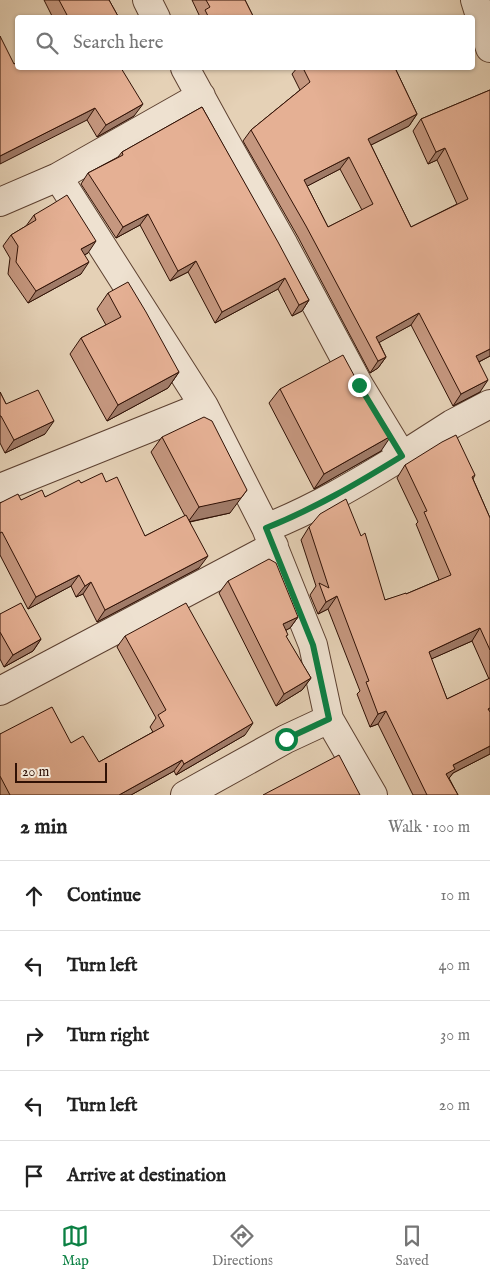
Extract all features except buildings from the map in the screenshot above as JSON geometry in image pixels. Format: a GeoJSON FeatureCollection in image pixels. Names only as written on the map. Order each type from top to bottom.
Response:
{"type":"FeatureCollection","features":[{"type":"Feature","properties":{"kind":"street"},"geometry":{"type":"LineString","coordinates":[[146,0],[154,15]]}},
{"type":"Feature","properties":{"kind":"street"},"geometry":{"type":"LineString","coordinates":[[475,0],[490,48]]}},
{"type":"Feature","properties":{"kind":"street"},"geometry":{"type":"LineString","coordinates":[[186,70],[284,244],[359,385],[402,456]]}},
{"type":"Feature","properties":{"kind":"street"},"geometry":{"type":"LineString","coordinates":[[0,202],[58,178],[201,96]]}},
{"type":"Feature","properties":{"kind":"street"},"geometry":{"type":"LineString","coordinates":[[58,178],[204,406],[270,537],[313,645],[329,719],[372,795]]}},
{"type":"Feature","properties":{"kind":"street"},"geometry":{"type":"LineString","coordinates":[[0,691],[270,537],[290,518],[344,492],[452,424],[490,404]]}},
{"type":"Feature","properties":{"kind":"street"},"geometry":{"type":"LineString","coordinates":[[0,488],[204,406]]}},
{"type":"Feature","properties":{"kind":"street"},"geometry":{"type":"LineString","coordinates":[[185,795],[286,739],[329,719]]}},
{"type":"Feature","properties":{"kind":"route"},"geometry":{"type":"LineString","coordinates":[[286,739],[329,719],[313,645],[266,528],[344,492],[402,456],[359,385]]}}]}
